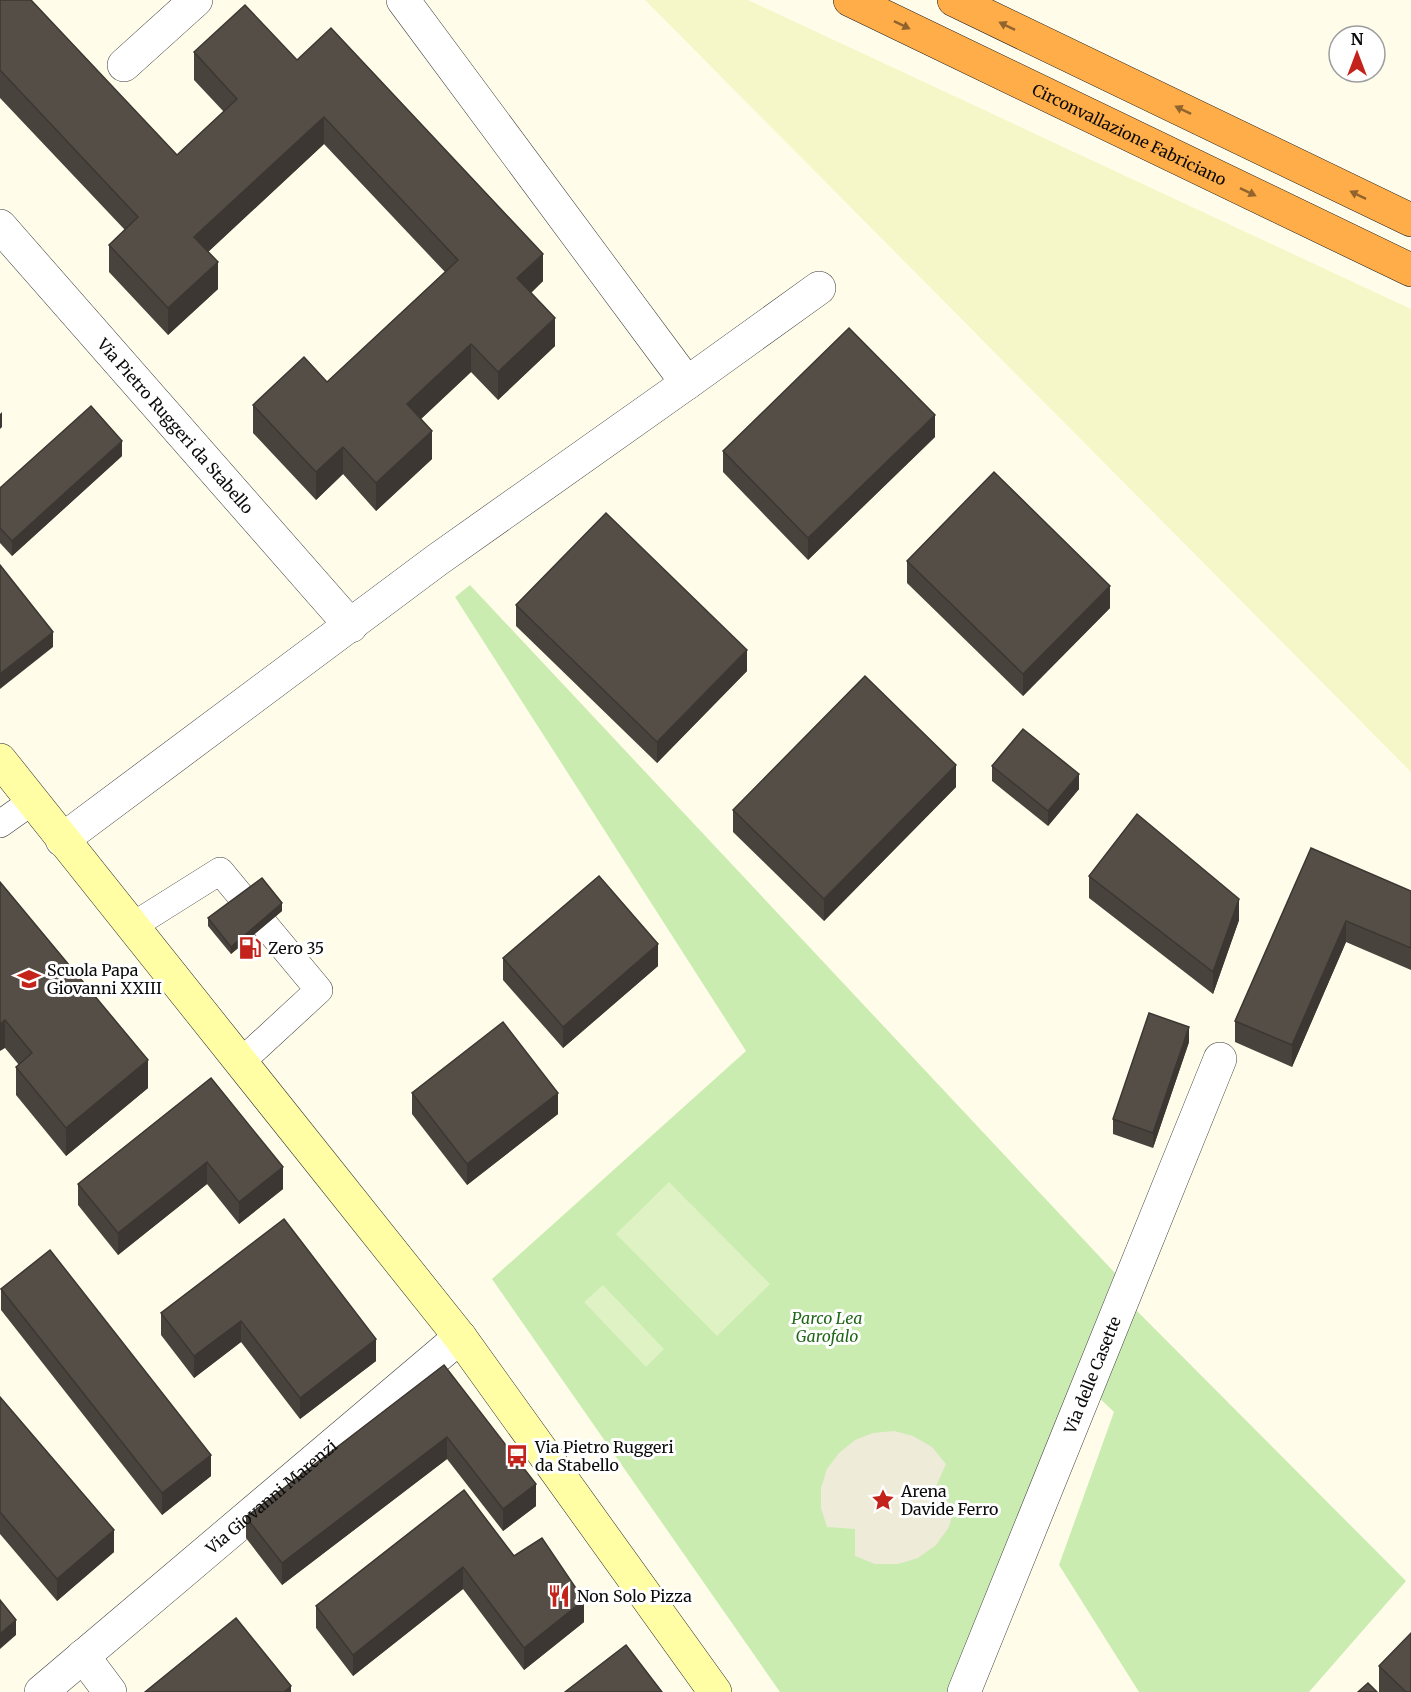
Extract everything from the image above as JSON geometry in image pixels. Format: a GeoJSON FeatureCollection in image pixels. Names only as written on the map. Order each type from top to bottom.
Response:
{"type":"FeatureCollection","features":[{"type":"Feature","properties":{"kind":"highway","name":"Circonvallazione Fabriciano"},"geometry":{"type":"LineString","coordinates":[[850,0],[1411,270]]}},
{"type":"Feature","properties":{"kind":"highway"},"geometry":{"type":"LineString","coordinates":[[954,0],[1411,220]]}},
{"type":"Feature","properties":{"kind":"street"},"geometry":{"type":"LineString","coordinates":[[124,65],[196,0]]}},
{"type":"Feature","properties":{"kind":"street"},"geometry":{"type":"LineString","coordinates":[[403,0],[687,383]]}},
{"type":"Feature","properties":{"kind":"street","name":"Via Pietro Ruggeri da Stabello"},"geometry":{"type":"LineString","coordinates":[[0,226],[351,626]]}},
{"type":"Feature","properties":{"kind":"street"},"geometry":{"type":"LineString","coordinates":[[62,840],[351,626],[436,560],[819,288]]}},
{"type":"Feature","properties":{"kind":"street"},"geometry":{"type":"LineString","coordinates":[[0,760],[460,1337],[715,1692]]}},
{"type":"Feature","properties":{"kind":"street","name":"Via delle Casette"},"geometry":{"type":"LineString","coordinates":[[964,1692],[1220,1059]]}},
{"type":"Feature","properties":{"kind":"street","name":"Via Giovanni Marenzi"},"geometry":{"type":"LineString","coordinates":[[41,1692],[460,1337]]}},
{"type":"Feature","properties":{"kind":"street"},"geometry":{"type":"LineString","coordinates":[[83,1656],[110,1692]]}},
{"type":"Feature","properties":{"kind":"lane"},"geometry":{"type":"LineString","coordinates":[[0,824],[34,800]]}},
{"type":"Feature","properties":{"kind":"lane"},"geometry":{"type":"LineString","coordinates":[[131,927],[220,871],[319,990],[240,1062]]}},
{"type":"Feature","properties":{"kind":"green space"},"geometry":{"type":"Polygon","coordinates":[[[645,0],[748,0],[1411,309],[1411,772],[645,0]]]}},
{"type":"Feature","properties":{"kind":"green space","name":"Parco Lea Garofalo"},"geometry":{"type":"Polygon","coordinates":[[[470,585],[1115,1273],[948,1692],[780,1692],[492,1279],[746,1051],[455,597],[470,585]]]}},
{"type":"Feature","properties":{"kind":"green space"},"geometry":{"type":"Polygon","coordinates":[[[669,1182],[770,1284],[717,1336],[616,1234],[669,1182]]]}},
{"type":"Feature","properties":{"kind":"green space"},"geometry":{"type":"Polygon","coordinates":[[[603,1285],[664,1349],[646,1367],[584,1302],[603,1285]]]}},
{"type":"Feature","properties":{"kind":"green space"},"geometry":{"type":"Polygon","coordinates":[[[1131,1305],[1406,1581],[1309,1692],[1139,1692],[1059,1565],[1114,1412],[1094,1393],[1131,1305]]]}},
{"type":"Feature","properties":{"kind":"shaded area","name":"Arena Davide Ferro"},"geometry":{"type":"Polygon","coordinates":[[[894,1431],[913,1436],[932,1447],[946,1464],[933,1493],[955,1506],[949,1527],[936,1545],[918,1558],[898,1564],[875,1564],[855,1556],[855,1529],[827,1527],[821,1508],[821,1488],[827,1469],[839,1453],[855,1440],[873,1433],[894,1431]]]}},
{"type":"Feature","properties":{"kind":"building"},"geometry":{"type":"Polygon","coordinates":[[[0,0],[31,0],[177,155],[237,99],[194,52],[245,5],[297,60],[331,28],[543,254],[517,278],[555,318],[498,372],[471,344],[407,404],[432,431],[376,483],[343,447],[316,472],[253,405],[304,357],[327,382],[458,260],[324,117],[194,237],[218,262],[168,308],[109,245],[138,217],[0,70],[0,0]]]}},
{"type":"Feature","properties":{"kind":"building"},"geometry":{"type":"Polygon","coordinates":[[[849,328],[935,415],[808,538],[723,451],[849,328]]]}},
{"type":"Feature","properties":{"kind":"building"},"geometry":{"type":"Polygon","coordinates":[[[91,406],[122,441],[12,541],[0,528],[0,488],[91,406]]]}},
{"type":"Feature","properties":{"kind":"building"},"geometry":{"type":"Polygon","coordinates":[[[994,472],[1110,586],[1023,674],[907,561],[994,472]]]}},
{"type":"Feature","properties":{"kind":"building"},"geometry":{"type":"Polygon","coordinates":[[[606,513],[747,650],[657,742],[516,605],[606,513]]]}},
{"type":"Feature","properties":{"kind":"building"},"geometry":{"type":"Polygon","coordinates":[[[0,565],[53,632],[0,674],[0,565]]]}},
{"type":"Feature","properties":{"kind":"building"},"geometry":{"type":"Polygon","coordinates":[[[865,676],[956,765],[824,899],[733,810],[865,676]]]}},
{"type":"Feature","properties":{"kind":"building"},"geometry":{"type":"Polygon","coordinates":[[[1023,729],[1079,774],[1048,811],[992,766],[1023,729]]]}},
{"type":"Feature","properties":{"kind":"building"},"geometry":{"type":"Polygon","coordinates":[[[1137,814],[1239,899],[1213,972],[1089,876],[1137,814]]]}},
{"type":"Feature","properties":{"kind":"building"},"geometry":{"type":"Polygon","coordinates":[[[1311,848],[1411,891],[1411,948],[1346,921],[1292,1045],[1235,1021],[1311,848]]]}},
{"type":"Feature","properties":{"kind":"building"},"geometry":{"type":"Polygon","coordinates":[[[599,876],[658,944],[563,1027],[503,958],[599,876]]]}},
{"type":"Feature","properties":{"kind":"building"},"geometry":{"type":"Polygon","coordinates":[[[262,878],[282,903],[231,947],[208,918],[262,878]]]}},
{"type":"Feature","properties":{"kind":"building","name":"Scuola Papa Giovanni XXIII"},"geometry":{"type":"Polygon","coordinates":[[[0,882],[148,1060],[66,1128],[16,1067],[32,1053],[5,1020],[0,1024],[0,882]]]}},
{"type":"Feature","properties":{"kind":"building"},"geometry":{"type":"Polygon","coordinates":[[[1149,1013],[1189,1027],[1153,1133],[1113,1119],[1149,1013]]]}},
{"type":"Feature","properties":{"kind":"building"},"geometry":{"type":"Polygon","coordinates":[[[503,1022],[558,1093],[467,1164],[412,1093],[503,1022]]]}},
{"type":"Feature","properties":{"kind":"building"},"geometry":{"type":"Polygon","coordinates":[[[211,1078],[283,1167],[239,1202],[207,1162],[118,1233],[78,1184],[211,1078]]]}},
{"type":"Feature","properties":{"kind":"building"},"geometry":{"type":"Polygon","coordinates":[[[284,1219],[376,1339],[300,1398],[241,1321],[194,1356],[161,1313],[284,1219]]]}},
{"type":"Feature","properties":{"kind":"building"},"geometry":{"type":"Polygon","coordinates":[[[50,1250],[211,1455],[162,1493],[1,1289],[50,1250]]]}},
{"type":"Feature","properties":{"kind":"building"},"geometry":{"type":"Polygon","coordinates":[[[444,1365],[536,1484],[503,1509],[447,1437],[282,1563],[246,1517],[444,1365]]]}},
{"type":"Feature","properties":{"kind":"building"},"geometry":{"type":"Polygon","coordinates":[[[0,1397],[114,1530],[57,1579],[0,1512],[0,1397]]]}},
{"type":"Feature","properties":{"kind":"building"},"geometry":{"type":"Polygon","coordinates":[[[464,1490],[514,1556],[542,1538],[584,1600],[524,1648],[463,1567],[353,1655],[316,1606],[464,1490]]]}},
{"type":"Feature","properties":{"kind":"building"},"geometry":{"type":"Polygon","coordinates":[[[0,1600],[16,1620],[0,1634],[0,1600]]]}},
{"type":"Feature","properties":{"kind":"building"},"geometry":{"type":"Polygon","coordinates":[[[236,1618],[291,1686],[284,1692],[145,1692],[236,1618]]]}},
{"type":"Feature","properties":{"kind":"building"},"geometry":{"type":"Polygon","coordinates":[[[1411,1633],[1411,1692],[1406,1692],[1379,1666],[1411,1633]]]}},
{"type":"Feature","properties":{"kind":"building"},"geometry":{"type":"Polygon","coordinates":[[[626,1645],[662,1692],[565,1692],[626,1645]]]}},
{"type":"Feature","properties":{"kind":"building"},"geometry":{"type":"Polygon","coordinates":[[[1368,1683],[1377,1692],[1358,1692],[1368,1683]]]}},
{"type":"Feature","properties":{"kind":"place","name":"Zero 35"},"geometry":{"type":"Point","coordinates":[250,948]}},
{"type":"Feature","properties":{"kind":"place","name":"Scuola Papa Giovanni XXIII"},"geometry":{"type":"Point","coordinates":[29,979]}},
{"type":"Feature","properties":{"kind":"place","name":"Via Pietro Ruggeri da Stabello"},"geometry":{"type":"Point","coordinates":[517,1456]}},
{"type":"Feature","properties":{"kind":"place","name":"Arena Davide Ferro"},"geometry":{"type":"Point","coordinates":[883,1500]}},
{"type":"Feature","properties":{"kind":"place","name":"Non Solo Pizza"},"geometry":{"type":"Point","coordinates":[559,1596]}}]}
